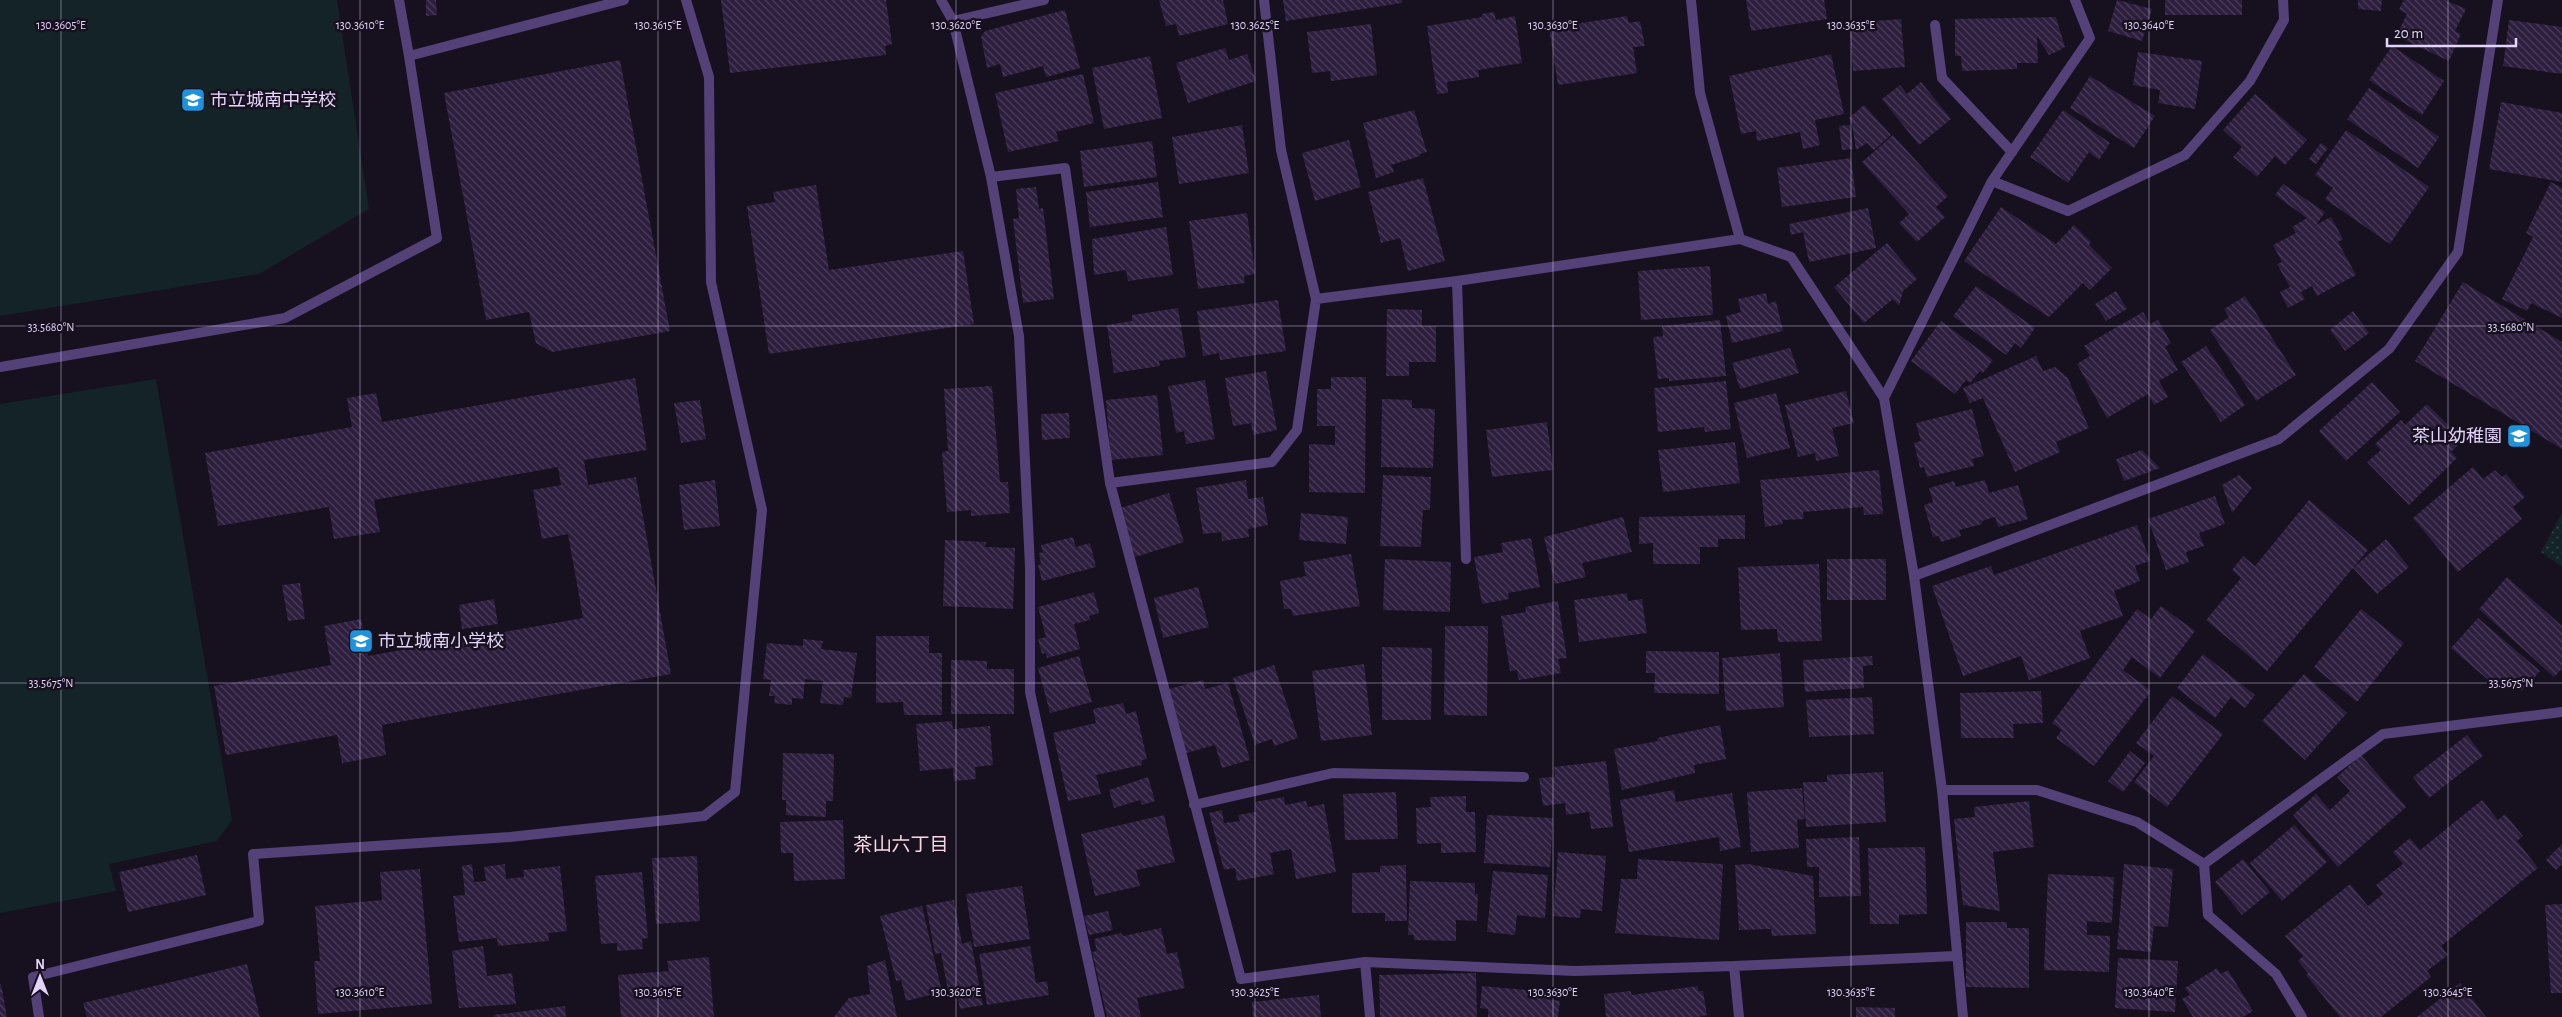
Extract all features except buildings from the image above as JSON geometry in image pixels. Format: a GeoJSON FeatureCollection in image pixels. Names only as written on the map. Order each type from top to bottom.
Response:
{"type":"FeatureCollection","features":[{"type":"Feature","properties":{"kind":"street"},"geometry":{"type":"LineString","coordinates":[[0,367],[285,318],[437,238],[399,0]]}},
{"type":"Feature","properties":{"kind":"street"},"geometry":{"type":"LineString","coordinates":[[409,56],[624,0]]}},
{"type":"Feature","properties":{"kind":"street"},"geometry":{"type":"LineString","coordinates":[[39,1017],[33,977],[259,921],[254,854],[510,837],[704,816],[735,792],[762,510],[711,282],[709,77],[686,0]]}},
{"type":"Feature","properties":{"kind":"street"},"geometry":{"type":"LineString","coordinates":[[941,0],[953,21],[991,177],[1020,336],[1030,566],[1030,692],[1100,1017]]}},
{"type":"Feature","properties":{"kind":"street"},"geometry":{"type":"LineString","coordinates":[[953,21],[1044,0]]}},
{"type":"Feature","properties":{"kind":"street"},"geometry":{"type":"LineString","coordinates":[[1110,483],[1272,462],[1298,430],[1316,299],[1281,150],[1264,0]]}},
{"type":"Feature","properties":{"kind":"street"},"geometry":{"type":"LineString","coordinates":[[1691,0],[1700,93],[1740,239]]}},
{"type":"Feature","properties":{"kind":"street"},"geometry":{"type":"LineString","coordinates":[[1884,398],[1992,181],[2090,38],[2076,0]]}},
{"type":"Feature","properties":{"kind":"street"},"geometry":{"type":"LineString","coordinates":[[1992,181],[2068,211],[2185,155],[2250,80],[2284,20],[2282,0]]}},
{"type":"Feature","properties":{"kind":"street"},"geometry":{"type":"LineString","coordinates":[[1914,576],[2279,439],[2389,349],[2458,252],[2498,0]]}},
{"type":"Feature","properties":{"kind":"street"},"geometry":{"type":"LineString","coordinates":[[1935,25],[1942,78],[2012,152]]}},
{"type":"Feature","properties":{"kind":"street"},"geometry":{"type":"LineString","coordinates":[[991,177],[1065,168],[1110,483],[1241,979],[1366,962],[1575,971],[1956,956]]}},
{"type":"Feature","properties":{"kind":"street"},"geometry":{"type":"LineString","coordinates":[[1316,299],[1457,282],[1740,239],[1791,256],[1884,398],[1914,576],[1942,790],[1963,1017]]}},
{"type":"Feature","properties":{"kind":"street"},"geometry":{"type":"LineString","coordinates":[[1457,282],[1466,559]]}},
{"type":"Feature","properties":{"kind":"street"},"geometry":{"type":"LineString","coordinates":[[2204,864],[2383,734],[2562,712]]}},
{"type":"Feature","properties":{"kind":"street"},"geometry":{"type":"LineString","coordinates":[[1194,804],[1333,773],[1524,777]]}},
{"type":"Feature","properties":{"kind":"street"},"geometry":{"type":"LineString","coordinates":[[1942,790],[2037,790],[2137,822],[2204,864]]}},
{"type":"Feature","properties":{"kind":"street"},"geometry":{"type":"LineString","coordinates":[[2204,864],[2208,915],[2276,974],[2302,1017]]}},
{"type":"Feature","properties":{"kind":"street"},"geometry":{"type":"LineString","coordinates":[[1366,962],[1370,1017]]}},
{"type":"Feature","properties":{"kind":"street"},"geometry":{"type":"LineString","coordinates":[[1734,966],[1739,1017]]}},
{"type":"Feature","properties":{"kind":"shaded area","name":"市立城南中学校"},"geometry":{"type":"Polygon","coordinates":[[[0,0],[337,0],[369,209],[259,274],[0,316],[0,0]]]}},
{"type":"Feature","properties":{"kind":"shaded area"},"geometry":{"type":"Polygon","coordinates":[[[156,379],[232,820],[217,841],[109,864],[116,891],[0,913],[0,404],[156,379]]]}},
{"type":"Feature","properties":{"kind":"shaded area"},"geometry":{"type":"Polygon","coordinates":[[[2562,513],[2562,567],[2541,552],[2562,513]]]}},
{"type":"Feature","properties":{"kind":"place","name":"市立城南中学校"},"geometry":{"type":"Point","coordinates":[193,100]}},
{"type":"Feature","properties":{"kind":"place","name":"茶山幼稚園"},"geometry":{"type":"Point","coordinates":[2519,436]}},
{"type":"Feature","properties":{"kind":"place","name":"市立城南小学校"},"geometry":{"type":"Point","coordinates":[361,641]}},
{"type":"Feature","properties":{"kind":"district","name":"茶山六丁目"},"geometry":{"type":"Point","coordinates":[901,844]}}]}
